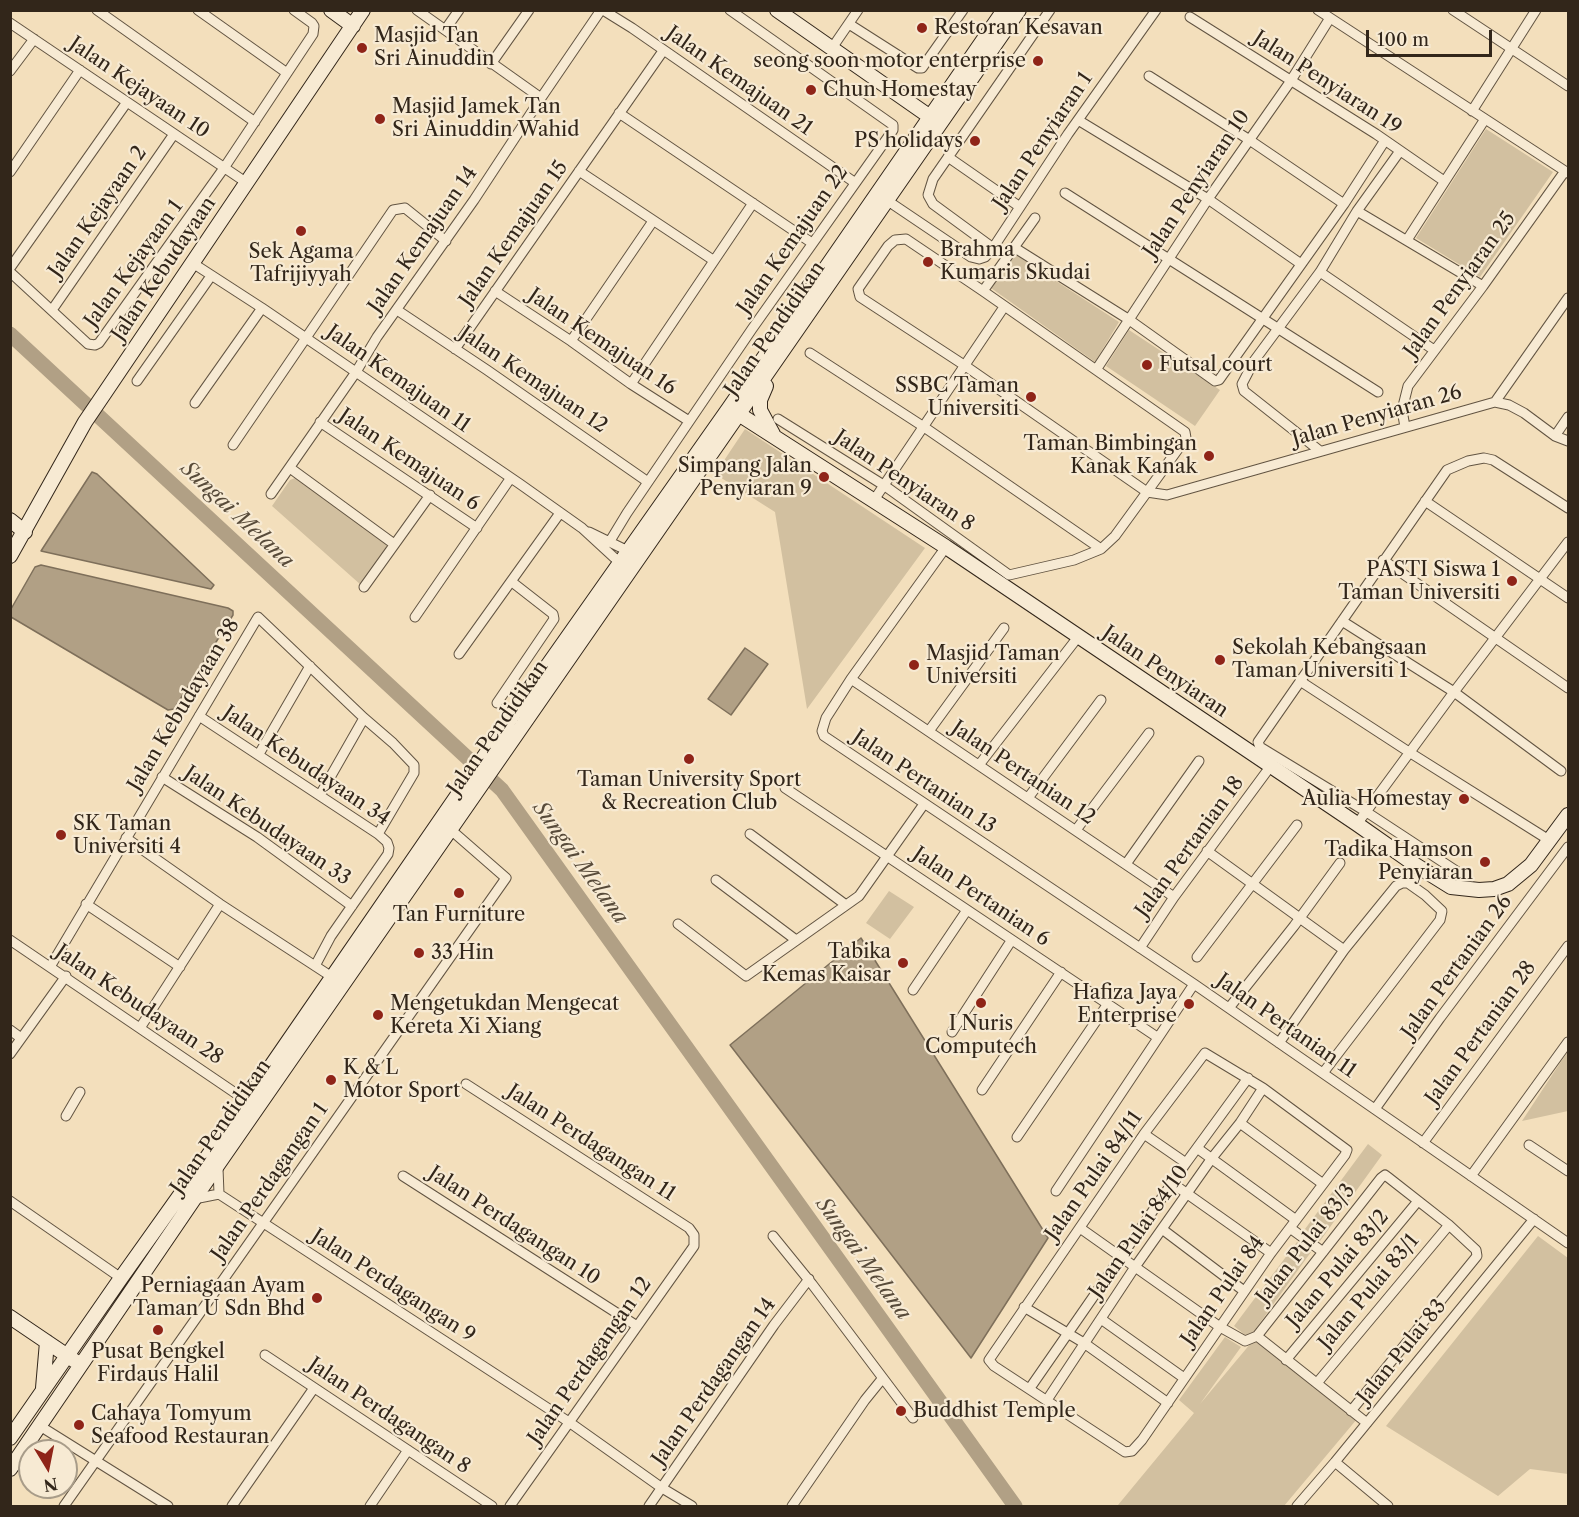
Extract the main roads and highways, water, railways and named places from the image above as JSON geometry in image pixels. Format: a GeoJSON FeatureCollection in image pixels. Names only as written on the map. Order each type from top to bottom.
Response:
{"type":"FeatureCollection","features":[{"type":"Feature","properties":{"kind":"main road"},"geometry":{"type":"LineString","coordinates":[[331,10],[353,26]]}},
{"type":"Feature","properties":{"kind":"main road","name":"Jalan Kebudayaan"},"geometry":{"type":"LineString","coordinates":[[10,556],[18,537],[85,422],[363,10]]}},
{"type":"Feature","properties":{"kind":"main road"},"geometry":{"type":"LineString","coordinates":[[777,10],[935,120]]}},
{"type":"Feature","properties":{"kind":"main road","name":"Jalan Pendidikan"},"geometry":{"type":"LineString","coordinates":[[10,1437],[247,1101],[436,825],[628,551],[735,411],[778,359],[888,201],[935,120],[1004,10]]}},
{"type":"Feature","properties":{"kind":"main road","name":"Jalan Pendidikan"},"geometry":{"type":"LineString","coordinates":[[10,1469],[194,1199],[703,467],[735,411],[935,120],[1019,10]]}},
{"type":"Feature","properties":{"kind":"main road"},"geometry":{"type":"LineString","coordinates":[[778,359],[760,400],[760,410],[766,424],[778,440]]}},
{"type":"Feature","properties":{"kind":"main road","name":"Jalan Penyiaran"},"geometry":{"type":"LineString","coordinates":[[735,411],[946,547],[1451,887],[1464,890],[1494,889],[1508,884],[1531,865],[1569,815]]}},
{"type":"Feature","properties":{"kind":"main road"},"geometry":{"type":"LineString","coordinates":[[703,467],[730,437],[741,430],[751,429],[778,440]]}},
{"type":"Feature","properties":{"kind":"main road"},"geometry":{"type":"LineString","coordinates":[[10,520],[18,537]]}},
{"type":"Feature","properties":{"kind":"main road"},"geometry":{"type":"LineString","coordinates":[[10,1317],[81,1365]]}},
{"type":"Feature","properties":{"kind":"main road"},"geometry":{"type":"LineString","coordinates":[[42,1392],[47,1342]]}},
{"type":"Feature","properties":{"kind":"waterway","name":"Sungai Melana"},"geometry":{"type":"LineString","coordinates":[[10,334],[502,790],[1015,1506]]}},
{"type":"Feature","properties":{"kind":"place","name":"Restoran Kesavan"},"geometry":{"type":"Point","coordinates":[922,28]}},
{"type":"Feature","properties":{"kind":"place","name":"Masjid Tan Sri Ainuddin"},"geometry":{"type":"Point","coordinates":[362,48]}},
{"type":"Feature","properties":{"kind":"place","name":"seong soon motor enterprise"},"geometry":{"type":"Point","coordinates":[1038,61]}},
{"type":"Feature","properties":{"kind":"place","name":"Chun Homestay"},"geometry":{"type":"Point","coordinates":[811,90]}},
{"type":"Feature","properties":{"kind":"place","name":"Masjid Jamek Tan Sri Ainuddin Wahid"},"geometry":{"type":"Point","coordinates":[380,119]}},
{"type":"Feature","properties":{"kind":"place","name":"PS holidays"},"geometry":{"type":"Point","coordinates":[975,141]}},
{"type":"Feature","properties":{"kind":"place","name":"Sek Agama Tafrijiyyah"},"geometry":{"type":"Point","coordinates":[301,231]}},
{"type":"Feature","properties":{"kind":"place","name":"Brahma Kumaris Skudai"},"geometry":{"type":"Point","coordinates":[928,262]}},
{"type":"Feature","properties":{"kind":"place","name":"Futsal court"},"geometry":{"type":"Point","coordinates":[1147,365]}},
{"type":"Feature","properties":{"kind":"place","name":"SSBC Taman Universiti"},"geometry":{"type":"Point","coordinates":[1031,397]}},
{"type":"Feature","properties":{"kind":"place","name":"Taman Bimbingan Kanak Kanak"},"geometry":{"type":"Point","coordinates":[1209,456]}},
{"type":"Feature","properties":{"kind":"place","name":"Simpang Jalan Penyiaran 9"},"geometry":{"type":"Point","coordinates":[824,477]}},
{"type":"Feature","properties":{"kind":"place","name":"PASTI Siswa 1 Taman Universiti"},"geometry":{"type":"Point","coordinates":[1512,581]}},
{"type":"Feature","properties":{"kind":"place","name":"Sekolah Kebangsaan Taman Universiti 1"},"geometry":{"type":"Point","coordinates":[1220,660]}},
{"type":"Feature","properties":{"kind":"place","name":"Masjid Taman Universiti"},"geometry":{"type":"Point","coordinates":[914,665]}},
{"type":"Feature","properties":{"kind":"place","name":"Taman University Sport & Recreation Club"},"geometry":{"type":"Point","coordinates":[689,759]}},
{"type":"Feature","properties":{"kind":"place","name":"Aulia Homestay"},"geometry":{"type":"Point","coordinates":[1464,799]}},
{"type":"Feature","properties":{"kind":"place","name":"SK Taman Universiti 4"},"geometry":{"type":"Point","coordinates":[61,835]}},
{"type":"Feature","properties":{"kind":"place","name":"Tadika Hamson Penyiaran"},"geometry":{"type":"Point","coordinates":[1485,862]}},
{"type":"Feature","properties":{"kind":"place","name":"Tan Furniture"},"geometry":{"type":"Point","coordinates":[459,893]}},
{"type":"Feature","properties":{"kind":"place","name":"33 Hin"},"geometry":{"type":"Point","coordinates":[419,953]}},
{"type":"Feature","properties":{"kind":"place","name":"Tabika Kemas Kaisar"},"geometry":{"type":"Point","coordinates":[903,963]}},
{"type":"Feature","properties":{"kind":"place","name":"I Nuris Computech"},"geometry":{"type":"Point","coordinates":[981,1003]}},
{"type":"Feature","properties":{"kind":"place","name":"Hafiza Jaya Enterprise"},"geometry":{"type":"Point","coordinates":[1189,1004]}},
{"type":"Feature","properties":{"kind":"place","name":"Mengetukdan Mengecat Kereta Xi Xiang"},"geometry":{"type":"Point","coordinates":[378,1015]}},
{"type":"Feature","properties":{"kind":"place","name":"K & L Motor Sport"},"geometry":{"type":"Point","coordinates":[331,1080]}},
{"type":"Feature","properties":{"kind":"place","name":"Perniagaan Ayam Taman U Sdn Bhd"},"geometry":{"type":"Point","coordinates":[317,1298]}},
{"type":"Feature","properties":{"kind":"place","name":"Pusat Bengkel Firdaus Halil"},"geometry":{"type":"Point","coordinates":[158,1330]}},
{"type":"Feature","properties":{"kind":"place","name":"Buddhist Temple"},"geometry":{"type":"Point","coordinates":[901,1411]}},
{"type":"Feature","properties":{"kind":"place","name":"Cahaya Tomyum Seafood Restauran"},"geometry":{"type":"Point","coordinates":[79,1425]}}]}
